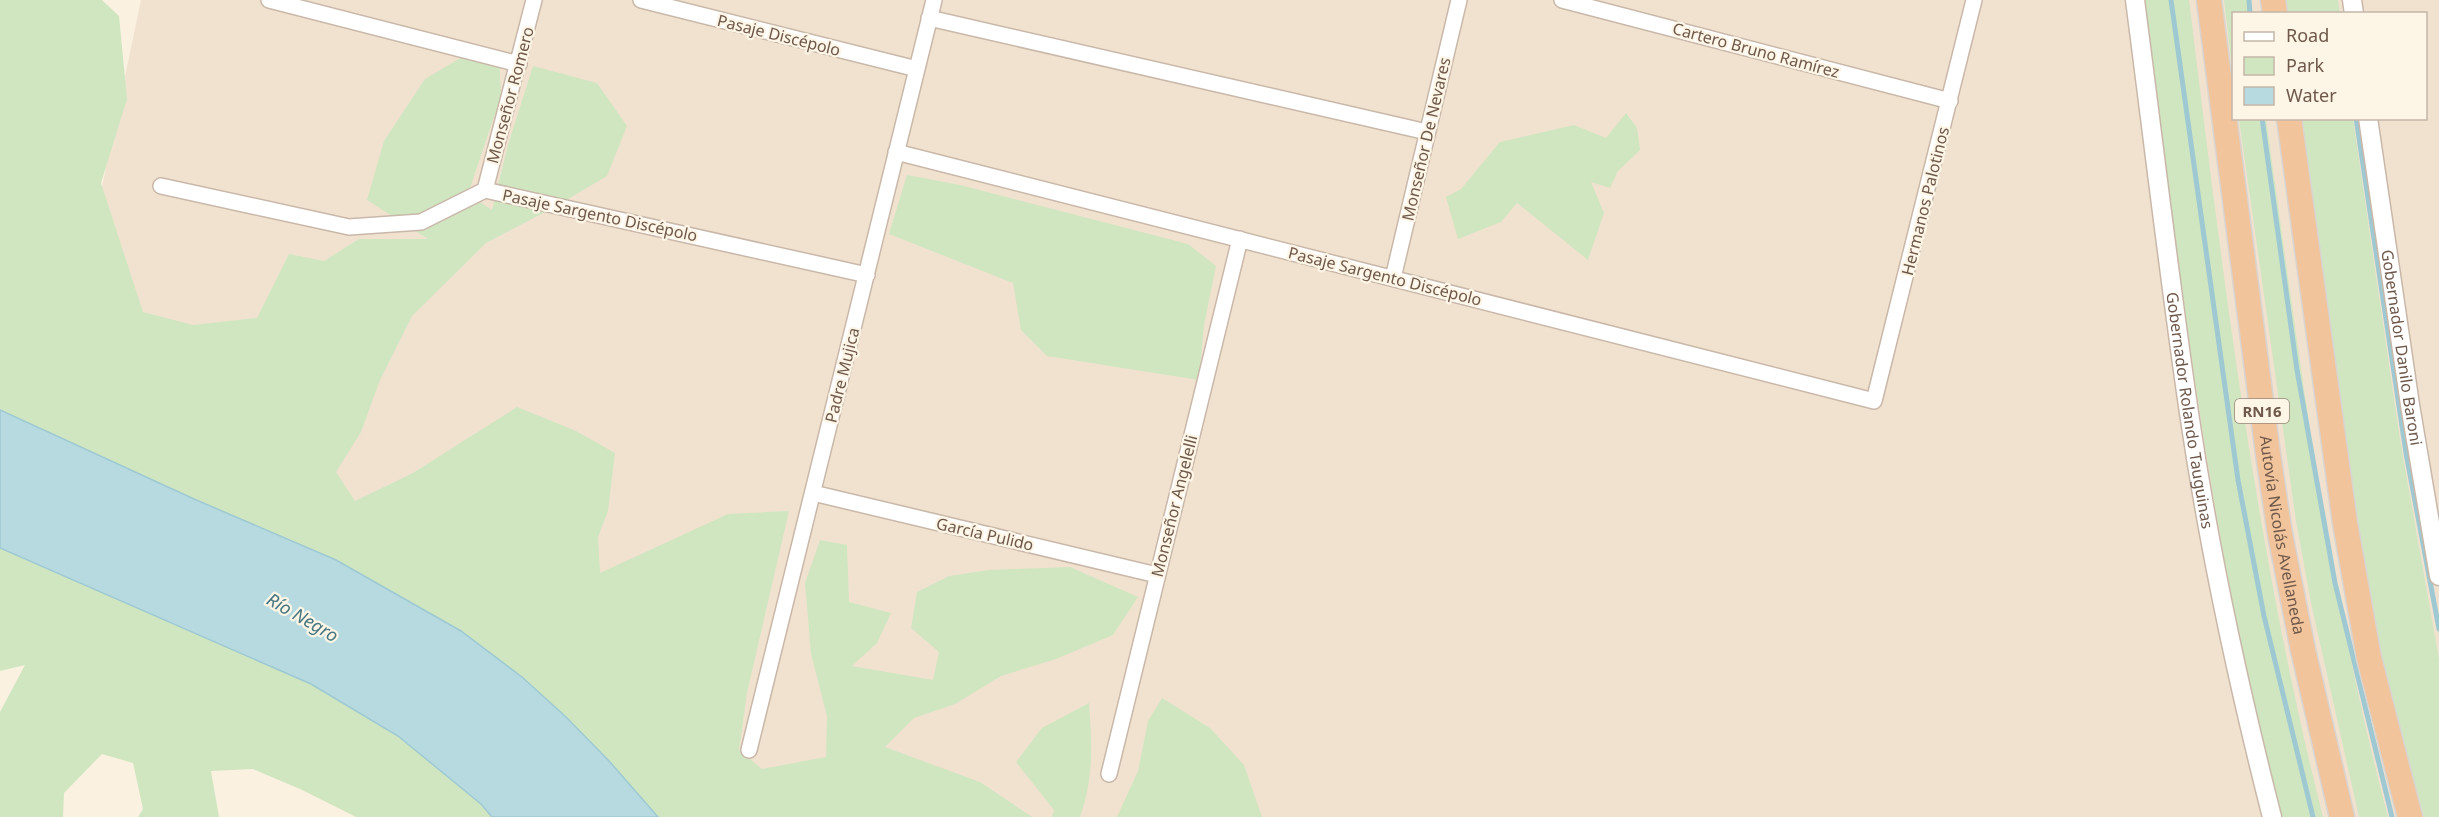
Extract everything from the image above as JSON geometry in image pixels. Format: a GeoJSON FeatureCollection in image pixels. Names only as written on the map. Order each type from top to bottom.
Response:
{"type":"FeatureCollection","features":[{"type":"Feature","properties":{"kind":"highway","name":"Autovía Nicolás Avellaneda"},"geometry":{"type":"LineString","coordinates":[[2209,0],[2280,534],[2303,650],[2342,817]]}},
{"type":"Feature","properties":{"kind":"highway"},"geometry":{"type":"LineString","coordinates":[[2289,120],[2345,523],[2369,658],[2410,817]]}},
{"type":"Feature","properties":{"kind":"street"},"geometry":{"type":"LineString","coordinates":[[269,0],[519,64]]}},
{"type":"Feature","properties":{"kind":"street","name":"Monseñor Romero"},"geometry":{"type":"LineString","coordinates":[[485,190],[534,0]]}},
{"type":"Feature","properties":{"kind":"street","name":"Pasaje Discépolo"},"geometry":{"type":"LineString","coordinates":[[641,0],[917,69]]}},
{"type":"Feature","properties":{"kind":"street","name":"Padre Mujica"},"geometry":{"type":"LineString","coordinates":[[749,750],[934,0]]}},
{"type":"Feature","properties":{"kind":"street","name":"Monseñor De Nevares"},"geometry":{"type":"LineString","coordinates":[[1393,278],[1459,0]]}},
{"type":"Feature","properties":{"kind":"street","name":"Cartero Bruno Ramírez"},"geometry":{"type":"LineString","coordinates":[[1562,0],[1950,101]]}},
{"type":"Feature","properties":{"kind":"street","name":"Hermanos Palotinos"},"geometry":{"type":"LineString","coordinates":[[1874,401],[1974,0]]}},
{"type":"Feature","properties":{"kind":"street","name":"Gobernador Rolando Tauguinas"},"geometry":{"type":"LineString","coordinates":[[2135,0],[2191,425],[2210,539],[2234,657],[2272,817]]}},
{"type":"Feature","properties":{"kind":"street"},"geometry":{"type":"LineString","coordinates":[[929,18],[1427,132]]}},
{"type":"Feature","properties":{"kind":"street","name":"Gobernador Danilo Baroni"},"geometry":{"type":"LineString","coordinates":[[2368,120],[2410,405],[2439,576]]}},
{"type":"Feature","properties":{"kind":"street","name":"Pasaje Sargento Discépolo"},"geometry":{"type":"LineString","coordinates":[[896,152],[1874,401]]}},
{"type":"Feature","properties":{"kind":"street","name":"Pasaje Sargento Discépolo"},"geometry":{"type":"LineString","coordinates":[[161,186],[350,227],[420,222],[485,190],[867,274]]}},
{"type":"Feature","properties":{"kind":"street","name":"Monseñor Angelelli"},"geometry":{"type":"LineString","coordinates":[[1109,774],[1239,239]]}},
{"type":"Feature","properties":{"kind":"street","name":"García Pulido"},"geometry":{"type":"LineString","coordinates":[[813,493],[1156,575]]}},
{"type":"Feature","properties":{"kind":"shaded area"},"geometry":{"type":"Polygon","coordinates":[[[141,0],[2439,0],[2439,817],[833,817],[71,335],[141,0]]]}},
{"type":"Feature","properties":{"kind":"green space"},"geometry":{"type":"Polygon","coordinates":[[[0,0],[102,0],[119,16],[127,99],[101,183],[143,312],[193,325],[257,318],[289,254],[324,261],[359,239],[428,239],[367,200],[384,141],[425,79],[462,57],[499,54],[501,96],[468,194],[492,210],[508,145],[533,66],[597,83],[627,126],[607,176],[486,243],[412,316],[380,380],[361,432],[336,472],[355,501],[413,473],[517,407],[576,431],[615,453],[608,511],[598,537],[600,573],[728,514],[789,511],[747,693],[739,750],[762,769],[826,757],[827,716],[811,654],[805,583],[820,540],[847,545],[849,602],[891,613],[877,643],[852,666],[933,680],[939,652],[911,628],[917,592],[949,576],[989,570],[1070,567],[1138,597],[1113,635],[1056,659],[1001,676],[955,704],[914,718],[885,747],[980,782],[1032,817],[658,817],[610,762],[566,717],[522,677],[461,631],[336,560],[194,499],[0,410],[0,0]]]}},
{"type":"Feature","properties":{"kind":"green space"},"geometry":{"type":"Polygon","coordinates":[[[2145,0],[2189,0],[2243,411],[2278,615],[2323,817],[2282,817],[2257,716],[2235,615],[2200,411],[2145,0]]]}},
{"type":"Feature","properties":{"kind":"green space"},"geometry":{"type":"Polygon","coordinates":[[[2224,0],[2250,0],[2252,12],[2232,12],[2232,68],[2224,0]]]}},
{"type":"Feature","properties":{"kind":"green space"},"geometry":{"type":"Polygon","coordinates":[[[2284,0],[2338,0],[2340,12],[2286,12],[2284,0]]]}},
{"type":"Feature","properties":{"kind":"green space"},"geometry":{"type":"Polygon","coordinates":[[[1626,113],[1637,128],[1640,150],[1618,171],[1610,188],[1591,182],[1604,213],[1588,260],[1517,203],[1501,222],[1458,239],[1446,197],[1461,189],[1500,142],[1574,125],[1606,138],[1626,113]]]}},
{"type":"Feature","properties":{"kind":"green space"},"geometry":{"type":"Polygon","coordinates":[[[2239,120],[2266,120],[2316,470],[2331,557],[2367,731],[2388,817],[2359,817],[2311,603],[2296,521],[2239,120]]]}},
{"type":"Feature","properties":{"kind":"green space"},"geometry":{"type":"Polygon","coordinates":[[[2300,120],[2353,120],[2400,440],[2439,659],[2439,817],[2424,817],[2389,692],[2363,577],[2300,120]]]}},
{"type":"Feature","properties":{"kind":"green space"},"geometry":{"type":"Polygon","coordinates":[[[907,175],[960,185],[1188,244],[1216,266],[1204,325],[1199,380],[1047,356],[1021,330],[1013,283],[889,234],[907,175]]]}},
{"type":"Feature","properties":{"kind":"green space"},"geometry":{"type":"Polygon","coordinates":[[[0,548],[311,684],[398,736],[481,804],[492,817],[356,817],[253,769],[211,771],[219,817],[138,817],[143,809],[133,763],[102,754],[64,793],[63,817],[0,817],[0,712],[25,665],[0,671],[0,548]]]}},
{"type":"Feature","properties":{"kind":"green space"},"geometry":{"type":"Polygon","coordinates":[[[1162,698],[1210,728],[1244,765],[1262,817],[1117,817],[1138,771],[1148,721],[1162,698]]]}},
{"type":"Feature","properties":{"kind":"green space"},"geometry":{"type":"Polygon","coordinates":[[[1089,703],[1090,774],[1085,802],[1080,817],[1052,817],[1054,810],[1016,762],[1042,728],[1089,703]]]}},
{"type":"Feature","properties":{"kind":"water","name":"Río Negro"},"geometry":{"type":"Polygon","coordinates":[[[0,410],[194,499],[336,560],[461,631],[522,677],[566,717],[610,762],[658,817],[492,817],[481,804],[398,736],[311,684],[0,548],[0,410]]]}},
{"type":"Feature","properties":{"kind":"waterway"},"geometry":{"type":"LineString","coordinates":[[2171,0],[2238,480],[2264,616],[2313,817]]}},
{"type":"Feature","properties":{"kind":"waterway"},"geometry":{"type":"LineString","coordinates":[[2249,0],[2250,12]]}},
{"type":"Feature","properties":{"kind":"waterway"},"geometry":{"type":"LineString","coordinates":[[2262,120],[2297,370],[2335,583],[2392,817]]}},
{"type":"Feature","properties":{"kind":"waterway"},"geometry":{"type":"LineString","coordinates":[[2356,120],[2406,453],[2439,629]]}}]}
